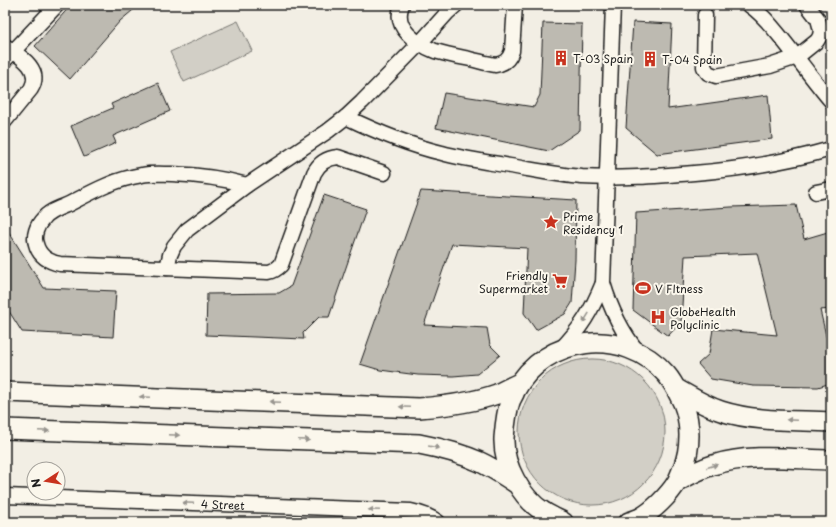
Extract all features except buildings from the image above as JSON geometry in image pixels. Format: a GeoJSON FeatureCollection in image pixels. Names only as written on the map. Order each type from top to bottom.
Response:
{"type":"FeatureCollection","features":[{"type":"Feature","properties":{"kind":"street"},"geometry":{"type":"LineString","coordinates":[[5,121],[34,85],[35,80],[33,70],[30,66],[8,53],[57,5]]}},
{"type":"Feature","properties":{"kind":"street"},"geometry":{"type":"LineString","coordinates":[[402,5],[399,16],[400,21],[402,27],[412,38],[437,52],[495,65],[504,63],[508,60],[512,51],[515,5]]}},
{"type":"Feature","properties":{"kind":"street"},"geometry":{"type":"LineString","coordinates":[[167,268],[174,246],[187,230],[247,185],[328,131],[346,116],[362,102],[456,5]]}},
{"type":"Feature","properties":{"kind":"street"},"geometry":{"type":"LineString","coordinates":[[613,5],[604,283],[613,313],[624,334],[638,352]]}},
{"type":"Feature","properties":{"kind":"street"},"geometry":{"type":"LineString","coordinates":[[749,5],[765,18],[831,101]]}},
{"type":"Feature","properties":{"kind":"street"},"geometry":{"type":"LineString","coordinates":[[705,15],[704,63],[706,70],[712,75],[716,76],[763,68],[797,57],[817,41],[820,36],[821,30],[818,19],[807,5]]}},
{"type":"Feature","properties":{"kind":"street"},"geometry":{"type":"LineString","coordinates":[[346,116],[364,126],[416,146],[442,153],[462,158],[583,177],[682,174],[757,166],[785,161],[831,149]]}},
{"type":"Feature","properties":{"kind":"street"},"geometry":{"type":"LineString","coordinates":[[247,185],[192,174],[158,174],[128,178],[106,185],[52,212],[38,225],[36,231],[36,243],[38,249],[46,259],[60,264],[274,271],[281,265],[314,173],[321,163],[332,157],[338,157],[384,173]]}},
{"type":"Feature","properties":{"kind":"street"},"geometry":{"type":"LineString","coordinates":[[816,192],[831,188]]}},
{"type":"Feature","properties":{"kind":"street"},"geometry":{"type":"LineString","coordinates":[[560,350],[574,336],[586,320],[604,283]]}},
{"type":"Feature","properties":{"kind":"street"},"geometry":{"type":"LineString","coordinates":[[563,522],[543,512],[529,499],[518,484],[508,465],[504,444],[505,422],[510,402],[520,383],[544,358],[560,350],[579,344],[599,342],[619,345],[638,352],[653,362],[666,374],[677,389],[686,412],[689,436],[686,460],[677,482],[661,502],[641,518],[629,522]]}},
{"type":"Feature","properties":{"kind":"street"},"geometry":{"type":"LineString","coordinates":[[5,392],[419,408],[445,406],[472,401],[496,394],[520,383]]}},
{"type":"Feature","properties":{"kind":"street"},"geometry":{"type":"LineString","coordinates":[[677,389],[706,405],[736,415],[773,419],[831,422]]}},
{"type":"Feature","properties":{"kind":"street"},"geometry":{"type":"LineString","coordinates":[[5,429],[419,444],[454,452],[481,462],[518,484]]}},
{"type":"Feature","properties":{"kind":"street"},"geometry":{"type":"LineString","coordinates":[[677,482],[694,472],[734,460],[761,458],[831,460]]}},
{"type":"Feature","properties":{"kind":"street","name":"4 Street"},"geometry":{"type":"LineString","coordinates":[[5,496],[411,511],[422,513],[438,522]]}},
{"type":"Feature","properties":{"kind":"shaded area"},"geometry":{"type":"Polygon","coordinates":[[[238,21],[252,51],[184,82],[170,52],[238,21]]]}},
{"type":"Feature","properties":{"kind":"shaded area"},"geometry":{"type":"Polygon","coordinates":[[[592,359],[613,362],[620,365],[632,371],[648,386],[653,392],[662,411],[665,432],[662,453],[659,460],[653,472],[638,488],[632,493],[613,502],[592,505],[571,502],[564,499],[552,493],[536,478],[531,472],[522,453],[519,432],[522,411],[525,404],[531,392],[546,376],[552,371],[571,362],[592,359]]]}},
{"type":"Feature","properties":{"kind":"place","name":"T-03 Spain"},"geometry":{"type":"Point","coordinates":[561,58]}},
{"type":"Feature","properties":{"kind":"place","name":"T-04 Spain"},"geometry":{"type":"Point","coordinates":[650,59]}},
{"type":"Feature","properties":{"kind":"place","name":"Prime Residency 1"},"geometry":{"type":"Point","coordinates":[551,222]}},
{"type":"Feature","properties":{"kind":"place","name":"Friendly Supermarket"},"geometry":{"type":"Point","coordinates":[560,281]}},
{"type":"Feature","properties":{"kind":"place","name":"V FItness"},"geometry":{"type":"Point","coordinates":[643,288]}},
{"type":"Feature","properties":{"kind":"place","name":"GlobeHealth Polyclinic"},"geometry":{"type":"Point","coordinates":[658,317]}}]}
